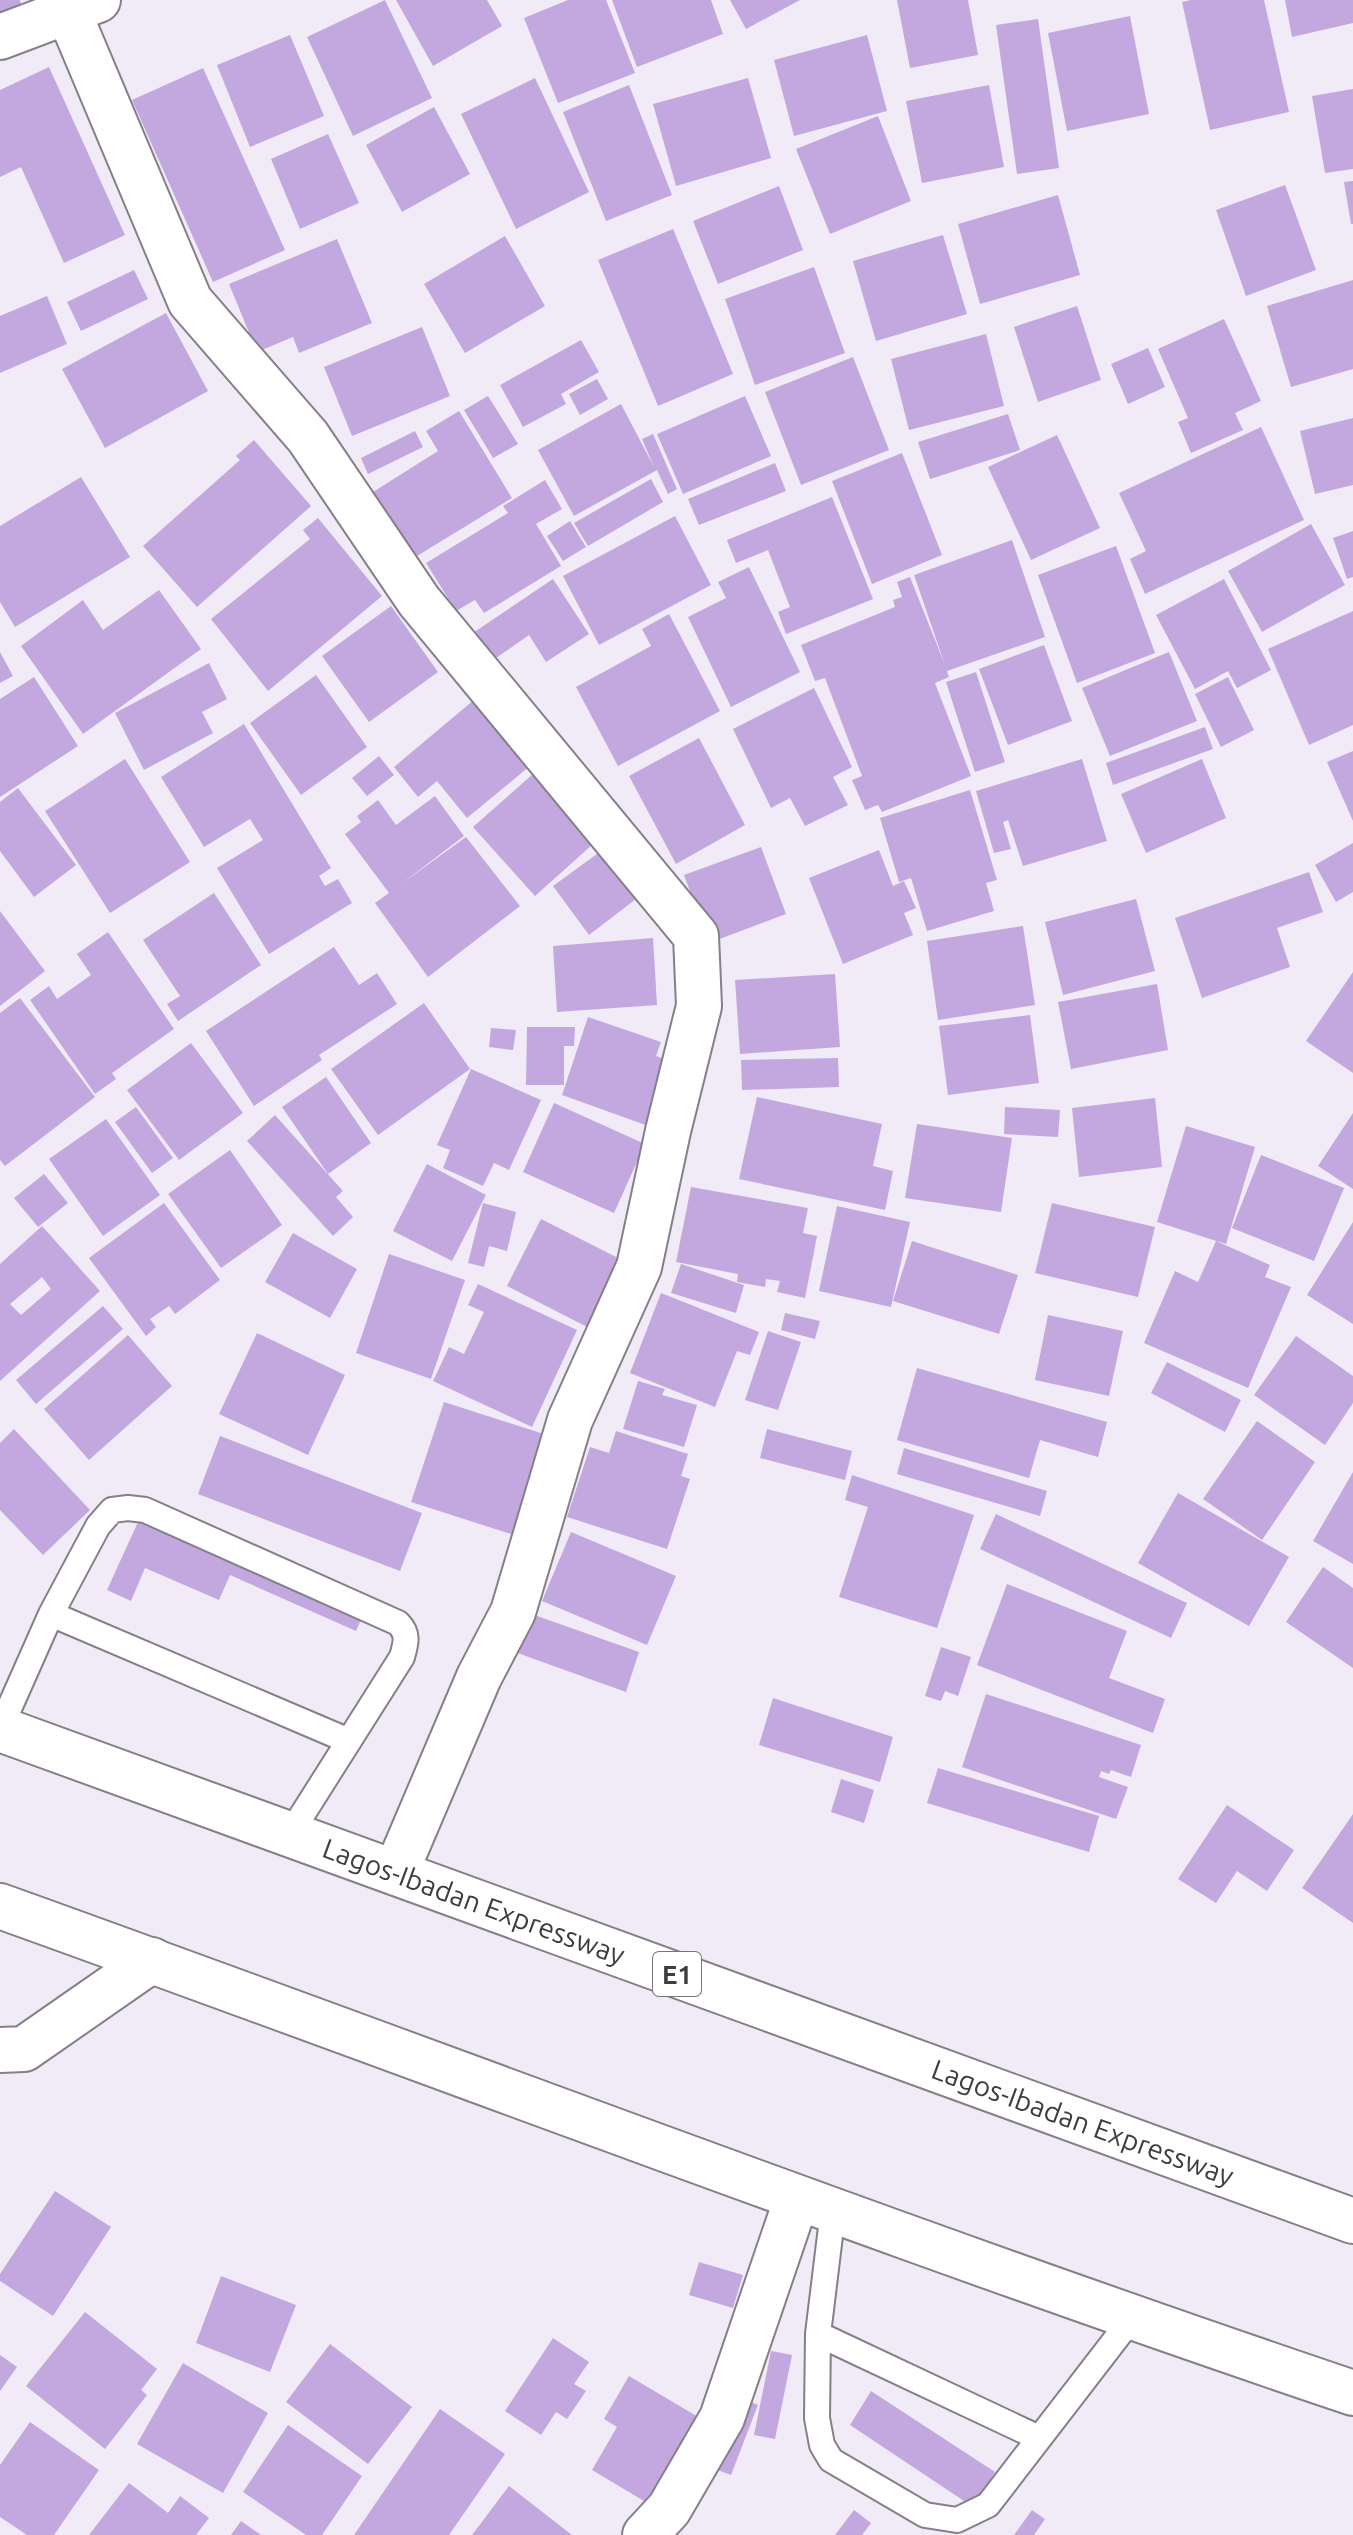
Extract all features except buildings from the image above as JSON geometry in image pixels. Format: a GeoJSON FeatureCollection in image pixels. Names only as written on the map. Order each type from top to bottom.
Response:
{"type":"FeatureCollection","features":[{"type":"Feature","properties":{"kind":"main road"},"geometry":{"type":"LineString","coordinates":[[0,37],[83,5],[190,301],[308,437],[419,601],[696,936],[699,1006],[639,1267],[570,1420],[513,1612],[479,1677],[396,1872]]}},
{"type":"Feature","properties":{"kind":"main road","name":"Lagos-Ibadan Expressway"},"geometry":{"type":"LineString","coordinates":[[0,1729],[1353,2221]]}},
{"type":"Feature","properties":{"kind":"main road"},"geometry":{"type":"LineString","coordinates":[[0,1906],[815,2205],[1353,2393]]}},
{"type":"Feature","properties":{"kind":"main road"},"geometry":{"type":"LineString","coordinates":[[0,2050],[24,2049],[152,1960]]}},
{"type":"Feature","properties":{"kind":"main road"},"geometry":{"type":"LineString","coordinates":[[645,2535],[669,2509],[722,2418],[815,2205]]}},
{"type":"Feature","properties":{"kind":"lane"},"geometry":{"type":"LineString","coordinates":[[0,1729],[51,1614],[87,1544],[112,1510],[145,1510],[398,1623],[405,1631],[402,1657],[290,1834]]}},
{"type":"Feature","properties":{"kind":"lane"},"geometry":{"type":"LineString","coordinates":[[51,1614],[349,1741]]}},
{"type":"Feature","properties":{"kind":"lane"},"geometry":{"type":"LineString","coordinates":[[815,2205],[817,2418],[822,2445],[831,2460],[925,2515],[957,2520],[988,2505],[1132,2318]]}},
{"type":"Feature","properties":{"kind":"lane"},"geometry":{"type":"LineString","coordinates":[[818,2334],[1039,2438]]}}]}
